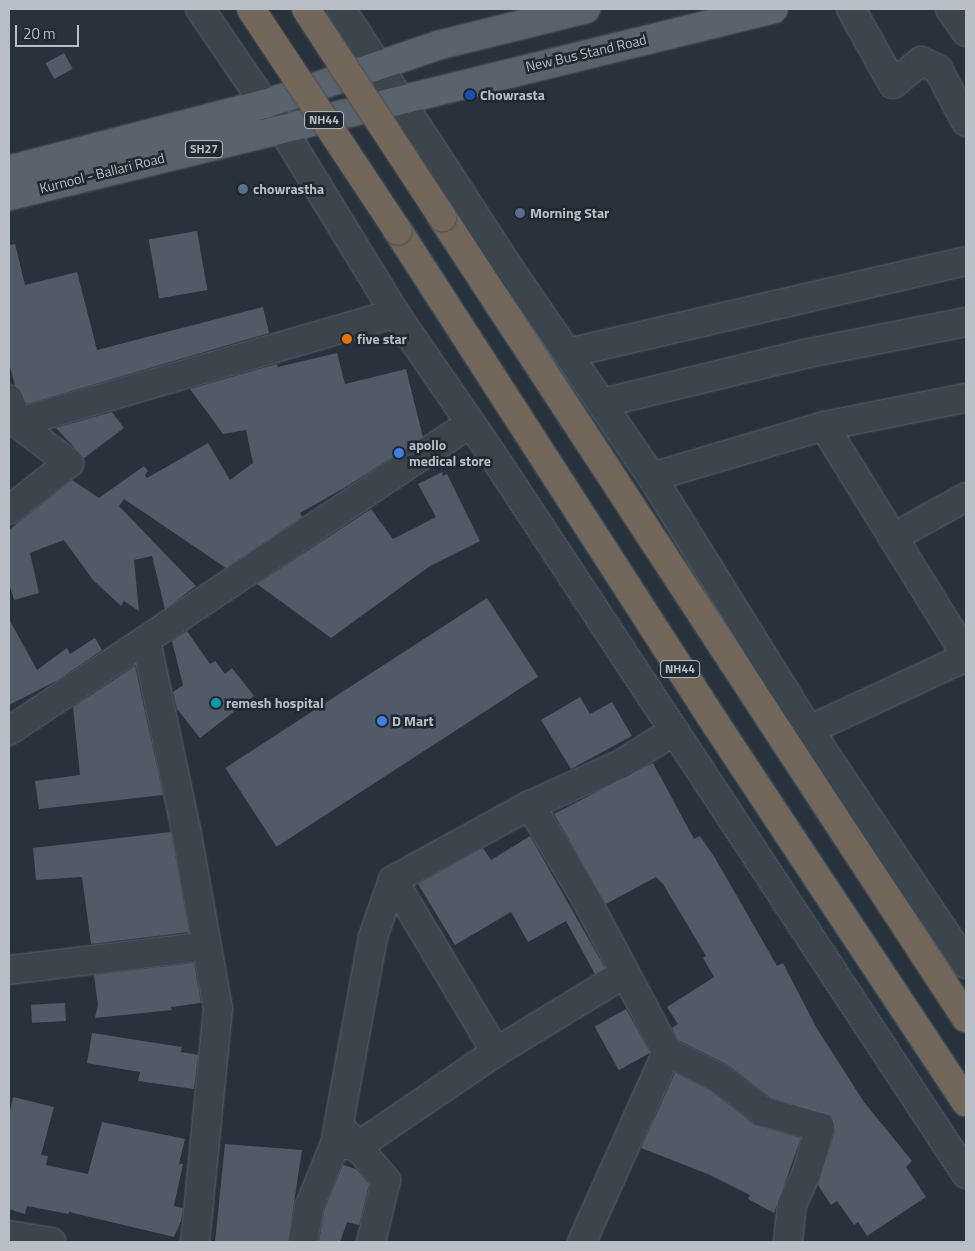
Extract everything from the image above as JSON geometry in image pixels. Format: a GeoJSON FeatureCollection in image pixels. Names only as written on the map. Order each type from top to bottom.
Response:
{"type":"FeatureCollection","features":[{"type":"Feature","properties":{"kind":"highway","name":"NH44"},"geometry":{"type":"LineString","coordinates":[[251,9],[398,232],[722,734],[966,1102]]}},
{"type":"Feature","properties":{"kind":"highway"},"geometry":{"type":"LineString","coordinates":[[306,9],[966,1018]]}},
{"type":"Feature","properties":{"kind":"main road","name":"SH27"},"geometry":{"type":"LineString","coordinates":[[265,104],[439,45],[586,9]]}},
{"type":"Feature","properties":{"kind":"main road","name":"New Bus Stand Road"},"geometry":{"type":"LineString","coordinates":[[399,98],[773,9]]}},
{"type":"Feature","properties":{"kind":"main road","name":"Kurnool - Ballari Road"},"geometry":{"type":"LineString","coordinates":[[9,196],[284,130],[399,98]]}},
{"type":"Feature","properties":{"kind":"main road","name":"Kurnool - Ballari Road"},"geometry":{"type":"LineString","coordinates":[[9,170],[265,104]]}},
{"type":"Feature","properties":{"kind":"street"},"geometry":{"type":"LineString","coordinates":[[200,9],[284,130],[395,313],[471,423],[966,1174]]}},
{"type":"Feature","properties":{"kind":"street"},"geometry":{"type":"LineString","coordinates":[[341,9],[652,477],[809,730],[966,964]]}},
{"type":"Feature","properties":{"kind":"street"},"geometry":{"type":"LineString","coordinates":[[852,9],[892,84],[921,61],[938,69],[966,122]]}},
{"type":"Feature","properties":{"kind":"street"},"geometry":{"type":"LineString","coordinates":[[950,9],[966,32]]}},
{"type":"Feature","properties":{"kind":"street"},"geometry":{"type":"LineString","coordinates":[[568,353],[966,261]]}},
{"type":"Feature","properties":{"kind":"street"},"geometry":{"type":"LineString","coordinates":[[11,413],[395,313]]}},
{"type":"Feature","properties":{"kind":"street"},"geometry":{"type":"LineString","coordinates":[[602,403],[809,353],[966,322]]}},
{"type":"Feature","properties":{"kind":"street"},"geometry":{"type":"LineString","coordinates":[[652,477],[824,426],[966,398]]}},
{"type":"Feature","properties":{"kind":"street"},"geometry":{"type":"LineString","coordinates":[[9,510],[69,463],[11,413]]}},
{"type":"Feature","properties":{"kind":"street"},"geometry":{"type":"LineString","coordinates":[[9,730],[471,423]]}},
{"type":"Feature","properties":{"kind":"street"},"geometry":{"type":"LineString","coordinates":[[809,730],[966,656],[824,426]]}},
{"type":"Feature","properties":{"kind":"street"},"geometry":{"type":"LineString","coordinates":[[894,537],[966,496]]}},
{"type":"Feature","properties":{"kind":"street"},"geometry":{"type":"LineString","coordinates":[[146,640],[218,1008],[195,1242]]}},
{"type":"Feature","properties":{"kind":"street"},"geometry":{"type":"LineString","coordinates":[[303,1242],[309,1207],[344,1138],[373,937],[393,880],[530,805],[621,764],[674,731]]}},
{"type":"Feature","properties":{"kind":"street"},"geometry":{"type":"LineString","coordinates":[[530,805],[586,899],[624,974],[668,1052],[718,1078],[764,1112],[820,1127],[807,1172],[792,1204],[788,1242]]}},
{"type":"Feature","properties":{"kind":"street"},"geometry":{"type":"LineString","coordinates":[[393,880],[496,1052]]}},
{"type":"Feature","properties":{"kind":"street"},"geometry":{"type":"LineString","coordinates":[[9,970],[207,946]]}},
{"type":"Feature","properties":{"kind":"street"},"geometry":{"type":"LineString","coordinates":[[344,1138],[496,1052],[624,974]]}},
{"type":"Feature","properties":{"kind":"street"},"geometry":{"type":"LineString","coordinates":[[582,1242],[668,1052]]}},
{"type":"Feature","properties":{"kind":"street"},"geometry":{"type":"LineString","coordinates":[[344,1138],[386,1180],[371,1242]]}},
{"type":"Feature","properties":{"kind":"street"},"geometry":{"type":"LineString","coordinates":[[9,1235],[51,1242]]}},
{"type":"Feature","properties":{"kind":"building"},"geometry":{"type":"Polygon","coordinates":[[[64,53],[73,69],[54,79],[46,63],[64,53]]]}},
{"type":"Feature","properties":{"kind":"building"},"geometry":{"type":"Polygon","coordinates":[[[197,231],[207,290],[159,299],[149,240],[197,231]]]}},
{"type":"Feature","properties":{"kind":"building"},"geometry":{"type":"Polygon","coordinates":[[[15,244],[25,285],[77,272],[97,350],[263,307],[269,333],[27,404],[15,385],[9,363],[9,245],[15,244]]]}},
{"type":"Feature","properties":{"kind":"building"},"geometry":{"type":"Polygon","coordinates":[[[337,353],[345,384],[406,369],[423,437],[349,485],[300,513],[302,517],[226,568],[124,499],[119,506],[196,586],[165,609],[152,556],[134,560],[139,611],[124,601],[121,606],[93,580],[64,540],[30,553],[39,593],[14,600],[9,583],[9,530],[72,480],[99,498],[144,466],[148,471],[145,475],[147,478],[208,443],[230,480],[253,463],[246,430],[223,434],[190,389],[277,364],[278,367],[337,353]]]}},
{"type":"Feature","properties":{"kind":"building"},"geometry":{"type":"Polygon","coordinates":[[[112,412],[124,428],[84,458],[56,428],[112,412]]]}},
{"type":"Feature","properties":{"kind":"building"},"geometry":{"type":"Polygon","coordinates":[[[442,472],[443,476],[447,474],[480,541],[430,566],[331,638],[257,584],[371,509],[393,539],[436,517],[418,484],[442,472]]]}},
{"type":"Feature","properties":{"kind":"building","name":"D Mart"},"geometry":{"type":"Polygon","coordinates":[[[487,598],[538,677],[277,847],[225,768],[487,598]]]}},
{"type":"Feature","properties":{"kind":"building"},"geometry":{"type":"Polygon","coordinates":[[[9,619],[37,670],[67,648],[70,654],[95,638],[102,650],[58,680],[9,705],[9,619]]]}},
{"type":"Feature","properties":{"kind":"building"},"geometry":{"type":"Polygon","coordinates":[[[187,631],[210,664],[215,661],[225,674],[232,668],[254,696],[200,738],[177,709],[173,692],[183,685],[172,641],[187,631]]]}},
{"type":"Feature","properties":{"kind":"building"},"geometry":{"type":"Polygon","coordinates":[[[135,666],[163,795],[39,809],[35,781],[80,775],[73,707],[135,666]]]}},
{"type":"Feature","properties":{"kind":"building"},"geometry":{"type":"Polygon","coordinates":[[[580,697],[590,714],[612,702],[632,736],[571,769],[541,720],[580,697]]]}},
{"type":"Feature","properties":{"kind":"building"},"geometry":{"type":"Polygon","coordinates":[[[653,763],[694,839],[700,836],[715,858],[777,966],[783,963],[816,1027],[864,1102],[912,1161],[906,1167],[926,1197],[867,1236],[858,1222],[854,1225],[837,1201],[831,1205],[818,1185],[835,1131],[831,1116],[771,1098],[728,1065],[678,1040],[672,1028],[678,1024],[667,1007],[714,977],[703,958],[706,956],[663,884],[656,877],[606,904],[554,814],[653,763]]]}},
{"type":"Feature","properties":{"kind":"building"},"geometry":{"type":"Polygon","coordinates":[[[171,832],[189,932],[91,944],[82,877],[36,880],[33,848],[171,832]]]}},
{"type":"Feature","properties":{"kind":"building"},"geometry":{"type":"Polygon","coordinates":[[[530,836],[605,968],[595,974],[566,921],[528,942],[511,912],[455,945],[418,884],[483,848],[491,860],[530,836]]]}},
{"type":"Feature","properties":{"kind":"building"},"geometry":{"type":"Polygon","coordinates":[[[194,963],[201,1003],[171,1007],[172,1010],[95,1018],[98,1005],[94,975],[194,963]]]}},
{"type":"Feature","properties":{"kind":"building"},"geometry":{"type":"Polygon","coordinates":[[[65,1003],[66,1021],[32,1023],[31,1005],[65,1003]]]}},
{"type":"Feature","properties":{"kind":"building"},"geometry":{"type":"Polygon","coordinates":[[[626,1009],[650,1053],[619,1070],[595,1026],[626,1009]]]}},
{"type":"Feature","properties":{"kind":"building"},"geometry":{"type":"Polygon","coordinates":[[[92,1033],[182,1047],[181,1052],[198,1055],[194,1089],[138,1081],[140,1072],[87,1063],[92,1033]]]}},
{"type":"Feature","properties":{"kind":"building"},"geometry":{"type":"Polygon","coordinates":[[[675,1073],[711,1091],[755,1125],[801,1138],[774,1213],[748,1199],[750,1195],[708,1174],[641,1148],[675,1073]]]}},
{"type":"Feature","properties":{"kind":"building"},"geometry":{"type":"Polygon","coordinates":[[[13,1097],[54,1107],[41,1155],[48,1156],[46,1165],[88,1174],[102,1122],[185,1139],[179,1164],[183,1164],[174,1206],[183,1208],[181,1221],[174,1237],[69,1212],[69,1214],[27,1206],[25,1214],[9,1209],[9,1116],[13,1097]]]}},
{"type":"Feature","properties":{"kind":"building"},"geometry":{"type":"Polygon","coordinates":[[[225,1144],[302,1150],[288,1242],[215,1242],[225,1144]]]}},
{"type":"Feature","properties":{"kind":"building"},"geometry":{"type":"Polygon","coordinates":[[[343,1165],[356,1169],[369,1184],[359,1225],[347,1222],[340,1242],[319,1242],[324,1211],[343,1165]]]}},
{"type":"Feature","properties":{"kind":"place","name":"Chowrasta"},"geometry":{"type":"Point","coordinates":[470,95]}},
{"type":"Feature","properties":{"kind":"place","name":"chowrastha"},"geometry":{"type":"Point","coordinates":[243,189]}},
{"type":"Feature","properties":{"kind":"place","name":"Morning Star"},"geometry":{"type":"Point","coordinates":[520,213]}},
{"type":"Feature","properties":{"kind":"place","name":"five star"},"geometry":{"type":"Point","coordinates":[347,339]}},
{"type":"Feature","properties":{"kind":"place","name":"apollo medical store"},"geometry":{"type":"Point","coordinates":[399,453]}},
{"type":"Feature","properties":{"kind":"place","name":"remesh hospital"},"geometry":{"type":"Point","coordinates":[216,703]}},
{"type":"Feature","properties":{"kind":"place","name":"D Mart"},"geometry":{"type":"Point","coordinates":[382,721]}}]}
